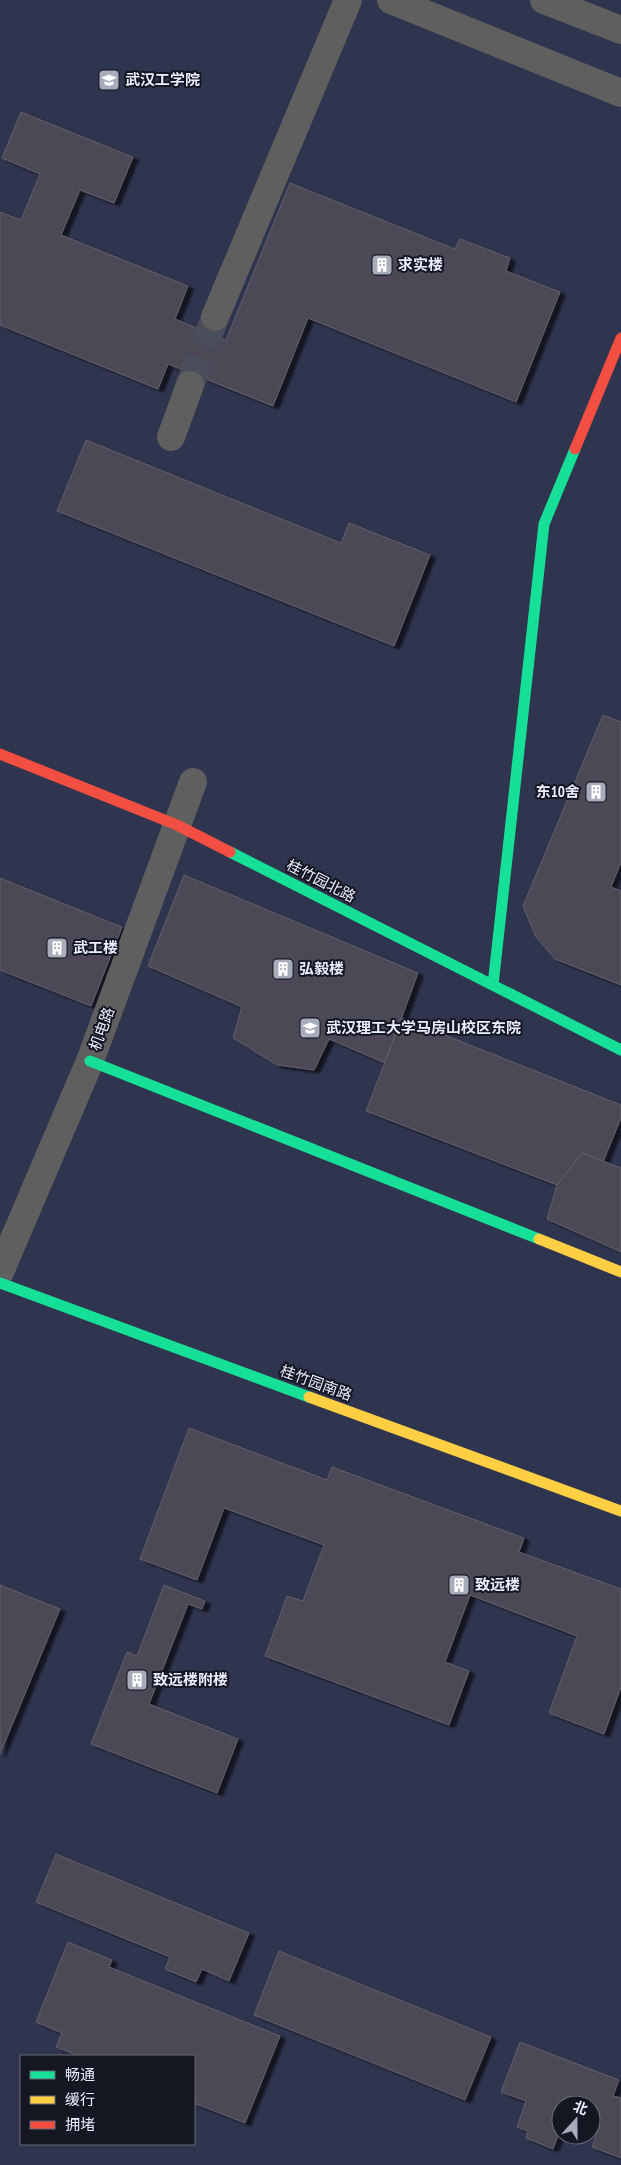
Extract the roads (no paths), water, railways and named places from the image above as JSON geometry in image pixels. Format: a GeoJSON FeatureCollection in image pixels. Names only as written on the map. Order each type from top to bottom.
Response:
{"type":"FeatureCollection","features":[{"type":"Feature","properties":{"kind":"street"},"geometry":{"type":"LineString","coordinates":[[215,317],[348,0]]}},
{"type":"Feature","properties":{"kind":"street"},"geometry":{"type":"LineString","coordinates":[[391,0],[621,93]]}},
{"type":"Feature","properties":{"kind":"street"},"geometry":{"type":"LineString","coordinates":[[544,0],[621,30]]}},
{"type":"Feature","properties":{"kind":"street"},"geometry":{"type":"LineString","coordinates":[[493,985],[544,524],[621,338]]}},
{"type":"Feature","properties":{"kind":"street"},"geometry":{"type":"LineString","coordinates":[[171,438],[190,385]]}},
{"type":"Feature","properties":{"kind":"street","name":"桂竹园北路"},"geometry":{"type":"LineString","coordinates":[[0,754],[178,825],[621,1050]]}},
{"type":"Feature","properties":{"kind":"street","name":"机电路"},"geometry":{"type":"LineString","coordinates":[[0,1272],[90,1061],[193,782]]}},
{"type":"Feature","properties":{"kind":"street"},"geometry":{"type":"LineString","coordinates":[[90,1061],[621,1272]]}},
{"type":"Feature","properties":{"kind":"street","name":"桂竹园南路"},"geometry":{"type":"LineString","coordinates":[[0,1283],[621,1511]]}},
{"type":"Feature","properties":{"kind":"tunnel"},"geometry":{"type":"LineString","coordinates":[[190,385],[215,317]]}},
{"type":"Feature","properties":{"kind":"place","name":"武汉工学院"},"geometry":{"type":"Point","coordinates":[109,80]}},
{"type":"Feature","properties":{"kind":"place","name":"求实楼"},"geometry":{"type":"Point","coordinates":[382,265]}},
{"type":"Feature","properties":{"kind":"place","name":"东10舍"},"geometry":{"type":"Point","coordinates":[596,792]}},
{"type":"Feature","properties":{"kind":"place","name":"武工楼"},"geometry":{"type":"Point","coordinates":[57,948]}},
{"type":"Feature","properties":{"kind":"place","name":"弘毅楼"},"geometry":{"type":"Point","coordinates":[283,969]}},
{"type":"Feature","properties":{"kind":"place","name":"武汉理工大学马房山校区东院"},"geometry":{"type":"Point","coordinates":[310,1028]}},
{"type":"Feature","properties":{"kind":"place","name":"致远楼"},"geometry":{"type":"Point","coordinates":[459,1585]}},
{"type":"Feature","properties":{"kind":"place","name":"致远楼附楼"},"geometry":{"type":"Point","coordinates":[137,1680]}}]}
